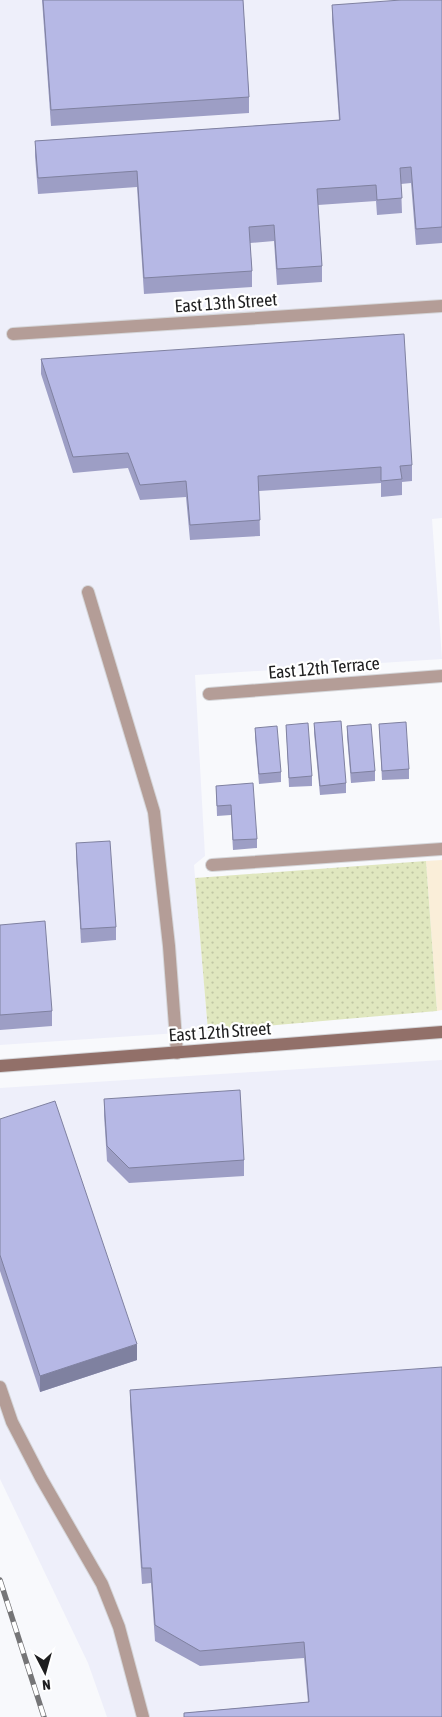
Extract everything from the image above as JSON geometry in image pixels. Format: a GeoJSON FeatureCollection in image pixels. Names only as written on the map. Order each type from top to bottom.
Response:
{"type":"FeatureCollection","features":[{"type":"Feature","properties":{"kind":"street","name":"East 13th Street"},"geometry":{"type":"LineString","coordinates":[[13,334],[442,306]]}},
{"type":"Feature","properties":{"kind":"street"},"geometry":{"type":"LineString","coordinates":[[88,592],[154,812],[169,946],[177,1052]]}},
{"type":"Feature","properties":{"kind":"street","name":"East 12th Terrace"},"geometry":{"type":"LineString","coordinates":[[210,694],[442,676]]}},
{"type":"Feature","properties":{"kind":"street"},"geometry":{"type":"LineString","coordinates":[[212,866],[442,849]]}},
{"type":"Feature","properties":{"kind":"street","name":"East 12th Street"},"geometry":{"type":"LineString","coordinates":[[0,1066],[442,1032]]}},
{"type":"Feature","properties":{"kind":"street"},"geometry":{"type":"LineString","coordinates":[[0,1387],[16,1430],[41,1478],[102,1584],[119,1627],[143,1717]]}},
{"type":"Feature","properties":{"kind":"shaded area"},"geometry":{"type":"Polygon","coordinates":[[[0,0],[442,0],[442,518],[432,519],[442,659],[195,675],[205,856],[194,865],[208,1031],[0,1045],[0,0]]]}},
{"type":"Feature","properties":{"kind":"shaded area"},"geometry":{"type":"Polygon","coordinates":[[[442,860],[442,1010],[437,1011],[426,861],[442,860]]]}},
{"type":"Feature","properties":{"kind":"shaded area"},"geometry":{"type":"Polygon","coordinates":[[[442,1060],[442,1717],[107,1717],[88,1663],[0,1479],[0,1088],[442,1060]]]}},
{"type":"Feature","properties":{"kind":"green space"},"geometry":{"type":"Polygon","coordinates":[[[426,861],[437,1011],[208,1031],[195,878],[426,861]]]}},
{"type":"Feature","properties":{"kind":"building"},"geometry":{"type":"Polygon","coordinates":[[[43,0],[243,0],[249,97],[51,110],[43,0]]]}},
{"type":"Feature","properties":{"kind":"building"},"geometry":{"type":"Polygon","coordinates":[[[401,0],[442,0],[442,227],[416,229],[411,167],[400,168],[402,198],[377,200],[376,185],[317,189],[322,266],[277,269],[274,225],[249,227],[252,271],[144,278],[137,171],[38,178],[35,141],[340,120],[332,5],[401,0]]]}},
{"type":"Feature","properties":{"kind":"building"},"geometry":{"type":"Polygon","coordinates":[[[404,334],[412,465],[400,466],[402,479],[381,481],[381,467],[258,476],[260,520],[190,525],[186,481],[140,485],[128,453],[73,457],[41,359],[404,334]]]}},
{"type":"Feature","properties":{"kind":"building"},"geometry":{"type":"Polygon","coordinates":[[[341,721],[346,783],[320,786],[314,723],[341,721]]]}},
{"type":"Feature","properties":{"kind":"building"},"geometry":{"type":"Polygon","coordinates":[[[406,722],[409,769],[382,771],[379,724],[406,722]]]}},
{"type":"Feature","properties":{"kind":"building"},"geometry":{"type":"Polygon","coordinates":[[[308,723],[312,776],[289,778],[286,725],[308,723]]]}},
{"type":"Feature","properties":{"kind":"building"},"geometry":{"type":"Polygon","coordinates":[[[371,724],[375,771],[351,773],[347,726],[371,724]]]}},
{"type":"Feature","properties":{"kind":"building"},"geometry":{"type":"Polygon","coordinates":[[[277,726],[281,772],[259,774],[255,728],[277,726]]]}},
{"type":"Feature","properties":{"kind":"building"},"geometry":{"type":"Polygon","coordinates":[[[253,783],[257,839],[233,840],[231,805],[217,806],[216,786],[253,783]]]}},
{"type":"Feature","properties":{"kind":"building"},"geometry":{"type":"Polygon","coordinates":[[[110,841],[116,927],[81,929],[76,843],[110,841]]]}},
{"type":"Feature","properties":{"kind":"building"},"geometry":{"type":"Polygon","coordinates":[[[45,921],[52,1011],[0,1015],[0,925],[45,921]]]}},
{"type":"Feature","properties":{"kind":"building"},"geometry":{"type":"Polygon","coordinates":[[[240,1090],[244,1160],[129,1168],[107,1146],[104,1099],[240,1090]]]}},
{"type":"Feature","properties":{"kind":"building"},"geometry":{"type":"Polygon","coordinates":[[[55,1101],[137,1344],[40,1376],[0,1255],[0,1119],[55,1101]]]}},
{"type":"Feature","properties":{"kind":"building"},"geometry":{"type":"Polygon","coordinates":[[[442,1367],[442,1717],[184,1717],[184,1713],[309,1702],[304,1642],[200,1651],[155,1625],[151,1568],[142,1568],[130,1390],[442,1367]]]}},
{"type":"Feature","properties":{"kind":"railway"},"geometry":{"type":"LineString","coordinates":[[0,1580],[44,1717]]}}]}
